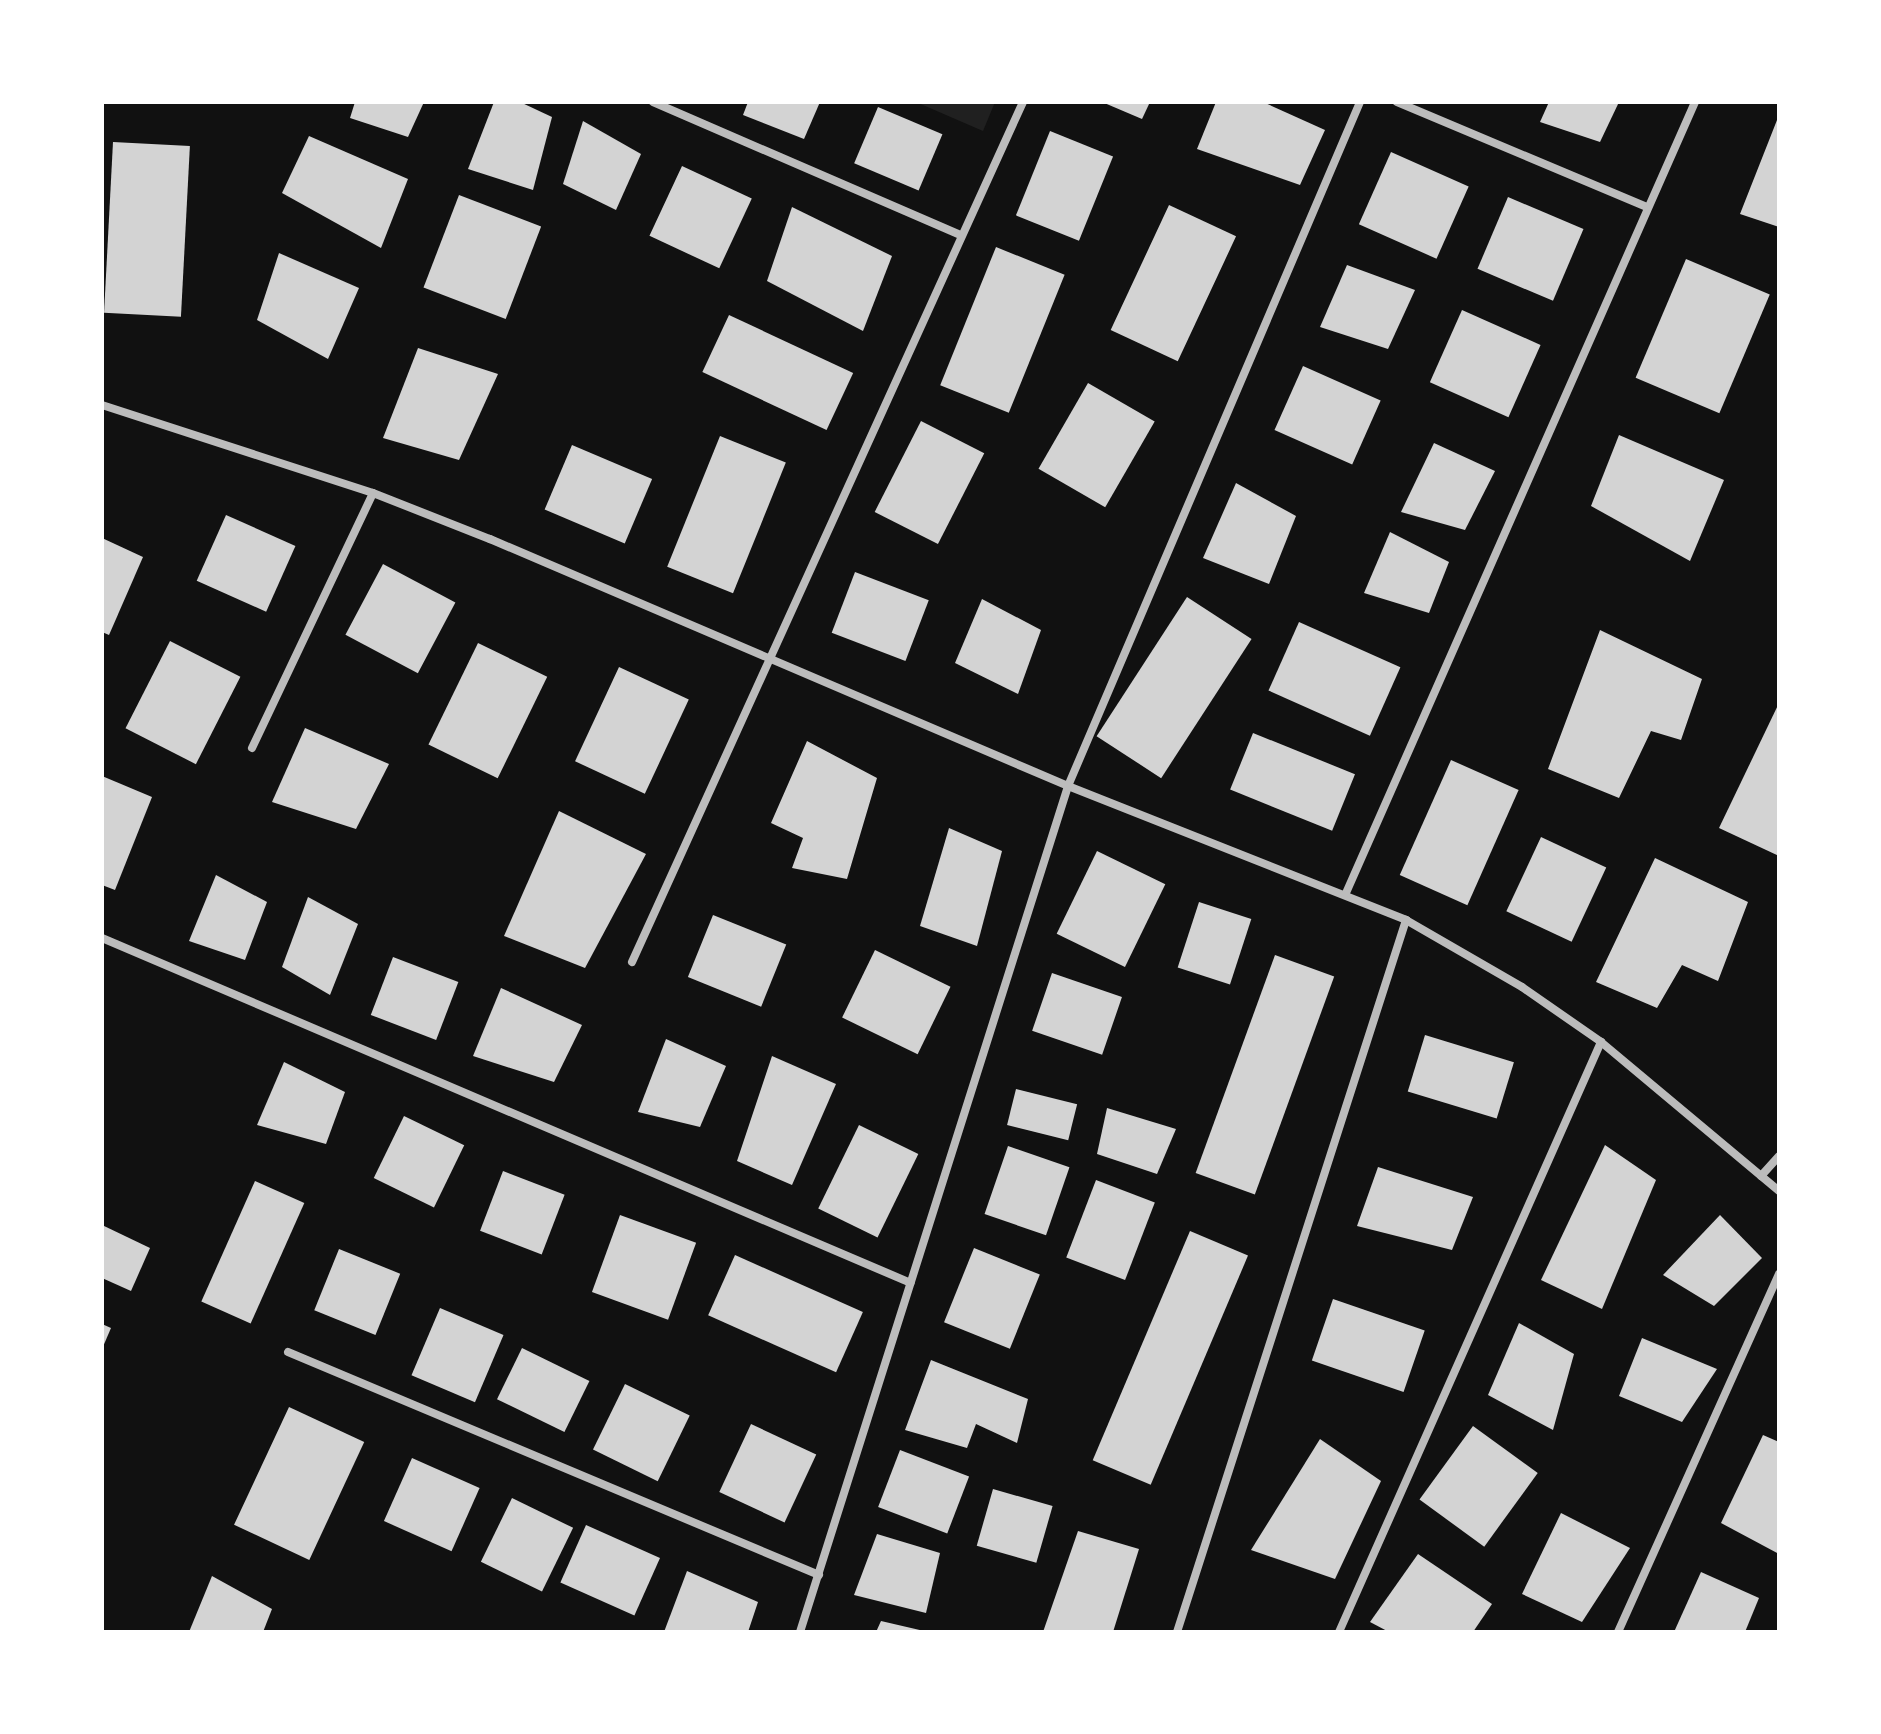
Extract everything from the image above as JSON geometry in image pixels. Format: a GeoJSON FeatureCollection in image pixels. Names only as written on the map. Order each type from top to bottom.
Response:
{"type":"FeatureCollection","features":[{"type":"Feature","properties":{"kind":"street"},"geometry":{"type":"LineString","coordinates":[[653,102],[961,235]]}},
{"type":"Feature","properties":{"kind":"street"},"geometry":{"type":"LineString","coordinates":[[632,962],[1023,102]]}},
{"type":"Feature","properties":{"kind":"street"},"geometry":{"type":"LineString","coordinates":[[800,1632],[1068,786],[1360,102]]}},
{"type":"Feature","properties":{"kind":"street"},"geometry":{"type":"LineString","coordinates":[[1397,102],[1647,207]]}},
{"type":"Feature","properties":{"kind":"street"},"geometry":{"type":"LineString","coordinates":[[1346,893],[1695,102]]}},
{"type":"Feature","properties":{"kind":"street"},"geometry":{"type":"LineString","coordinates":[[102,405],[373,493],[1068,786],[1346,893],[1406,920],[1522,987],[1601,1042],[1779,1191]]}},
{"type":"Feature","properties":{"kind":"street"},"geometry":{"type":"LineString","coordinates":[[252,748],[373,493]]}},
{"type":"Feature","properties":{"kind":"street"},"geometry":{"type":"LineString","coordinates":[[1177,1632],[1406,920]]}},
{"type":"Feature","properties":{"kind":"street"},"geometry":{"type":"LineString","coordinates":[[102,938],[911,1283]]}},
{"type":"Feature","properties":{"kind":"street"},"geometry":{"type":"LineString","coordinates":[[1339,1632],[1601,1042]]}},
{"type":"Feature","properties":{"kind":"street"},"geometry":{"type":"LineString","coordinates":[[1761,1176],[1779,1156]]}},
{"type":"Feature","properties":{"kind":"street"},"geometry":{"type":"LineString","coordinates":[[1618,1632],[1779,1274]]}},
{"type":"Feature","properties":{"kind":"street"},"geometry":{"type":"LineString","coordinates":[[288,1352],[819,1575]]}},
{"type":"Feature","properties":{"kind":"shaded area"},"geometry":{"type":"Polygon","coordinates":[[[916,102],[995,102],[983,131],[916,102]]]}},
{"type":"Feature","properties":{"kind":"building"},"geometry":{"type":"Polygon","coordinates":[[[355,102],[424,102],[408,137],[350,118],[355,102]]]}},
{"type":"Feature","properties":{"kind":"building"},"geometry":{"type":"Polygon","coordinates":[[[494,102],[520,102],[552,117],[533,190],[468,169],[494,102]]]}},
{"type":"Feature","properties":{"kind":"building"},"geometry":{"type":"Polygon","coordinates":[[[748,102],[820,102],[804,139],[743,115],[748,102]]]}},
{"type":"Feature","properties":{"kind":"building"},"geometry":{"type":"Polygon","coordinates":[[[1102,102],[1150,102],[1142,119],[1102,102]]]}},
{"type":"Feature","properties":{"kind":"building"},"geometry":{"type":"Polygon","coordinates":[[[1216,102],[1263,102],[1325,130],[1300,185],[1197,149],[1216,102]]]}},
{"type":"Feature","properties":{"kind":"building"},"geometry":{"type":"Polygon","coordinates":[[[1549,102],[1619,102],[1600,142],[1540,122],[1549,102]]]}},
{"type":"Feature","properties":{"kind":"building"},"geometry":{"type":"Polygon","coordinates":[[[878,107],[942,134],[919,191],[854,163],[878,107]]]}},
{"type":"Feature","properties":{"kind":"building"},"geometry":{"type":"Polygon","coordinates":[[[1779,115],[1779,227],[1740,214],[1779,115]]]}},
{"type":"Feature","properties":{"kind":"building"},"geometry":{"type":"Polygon","coordinates":[[[583,121],[641,154],[616,210],[563,184],[583,121]]]}},
{"type":"Feature","properties":{"kind":"building"},"geometry":{"type":"Polygon","coordinates":[[[1050,131],[1113,156],[1079,241],[1016,215],[1050,131]]]}},
{"type":"Feature","properties":{"kind":"building"},"geometry":{"type":"Polygon","coordinates":[[[309,136],[408,179],[381,248],[282,193],[309,136]]]}},
{"type":"Feature","properties":{"kind":"building"},"geometry":{"type":"Polygon","coordinates":[[[113,142],[190,146],[181,317],[104,313],[113,142]]]}},
{"type":"Feature","properties":{"kind":"building"},"geometry":{"type":"Polygon","coordinates":[[[1391,152],[1469,187],[1437,259],[1359,224],[1391,152]]]}},
{"type":"Feature","properties":{"kind":"building"},"geometry":{"type":"Polygon","coordinates":[[[682,166],[752,199],[719,268],[649,236],[682,166]]]}},
{"type":"Feature","properties":{"kind":"building"},"geometry":{"type":"Polygon","coordinates":[[[459,195],[541,227],[506,319],[424,287],[459,195]]]}},
{"type":"Feature","properties":{"kind":"building"},"geometry":{"type":"Polygon","coordinates":[[[1508,197],[1583,229],[1553,301],[1478,269],[1508,197]]]}},
{"type":"Feature","properties":{"kind":"building"},"geometry":{"type":"Polygon","coordinates":[[[1169,205],[1236,236],[1178,361],[1111,330],[1169,205]]]}},
{"type":"Feature","properties":{"kind":"building"},"geometry":{"type":"Polygon","coordinates":[[[792,207],[892,256],[863,331],[767,281],[792,207]]]}},
{"type":"Feature","properties":{"kind":"building"},"geometry":{"type":"Polygon","coordinates":[[[996,247],[1065,275],[1009,413],[940,385],[996,247]]]}},
{"type":"Feature","properties":{"kind":"building"},"geometry":{"type":"Polygon","coordinates":[[[279,253],[359,288],[328,359],[257,320],[279,253]]]}},
{"type":"Feature","properties":{"kind":"building"},"geometry":{"type":"Polygon","coordinates":[[[1686,259],[1770,295],[1719,413],[1636,378],[1686,259]]]}},
{"type":"Feature","properties":{"kind":"building"},"geometry":{"type":"Polygon","coordinates":[[[1347,265],[1415,290],[1388,349],[1320,327],[1347,265]]]}},
{"type":"Feature","properties":{"kind":"building"},"geometry":{"type":"Polygon","coordinates":[[[1462,310],[1541,345],[1508,417],[1430,382],[1462,310]]]}},
{"type":"Feature","properties":{"kind":"building"},"geometry":{"type":"Polygon","coordinates":[[[729,315],[853,373],[827,430],[702,372],[729,315]]]}},
{"type":"Feature","properties":{"kind":"building"},"geometry":{"type":"Polygon","coordinates":[[[418,348],[498,374],[459,460],[383,438],[418,348]]]}},
{"type":"Feature","properties":{"kind":"building"},"geometry":{"type":"Polygon","coordinates":[[[1303,366],[1381,401],[1352,465],[1275,430],[1303,366]]]}},
{"type":"Feature","properties":{"kind":"building"},"geometry":{"type":"Polygon","coordinates":[[[1088,383],[1155,422],[1105,507],[1038,469],[1088,383]]]}},
{"type":"Feature","properties":{"kind":"building"},"geometry":{"type":"Polygon","coordinates":[[[921,421],[984,453],[938,544],[875,512],[921,421]]]}},
{"type":"Feature","properties":{"kind":"building"},"geometry":{"type":"Polygon","coordinates":[[[1619,435],[1724,480],[1690,561],[1591,506],[1619,435]]]}},
{"type":"Feature","properties":{"kind":"building"},"geometry":{"type":"Polygon","coordinates":[[[720,436],[786,463],[733,593],[667,567],[720,436]]]}},
{"type":"Feature","properties":{"kind":"building"},"geometry":{"type":"Polygon","coordinates":[[[1434,443],[1495,471],[1465,530],[1401,512],[1434,443]]]}},
{"type":"Feature","properties":{"kind":"building"},"geometry":{"type":"Polygon","coordinates":[[[572,445],[652,479],[625,543],[545,509],[572,445]]]}},
{"type":"Feature","properties":{"kind":"building"},"geometry":{"type":"Polygon","coordinates":[[[1236,483],[1296,516],[1269,584],[1203,558],[1236,483]]]}},
{"type":"Feature","properties":{"kind":"building"},"geometry":{"type":"Polygon","coordinates":[[[226,515],[295,546],[266,612],[197,581],[226,515]]]}},
{"type":"Feature","properties":{"kind":"building"},"geometry":{"type":"Polygon","coordinates":[[[1390,532],[1449,562],[1429,613],[1364,593],[1390,532]]]}},
{"type":"Feature","properties":{"kind":"building"},"geometry":{"type":"Polygon","coordinates":[[[102,538],[143,557],[109,635],[102,632],[102,538]]]}},
{"type":"Feature","properties":{"kind":"building"},"geometry":{"type":"Polygon","coordinates":[[[383,564],[455,602],[418,673],[345,635],[383,564]]]}},
{"type":"Feature","properties":{"kind":"building"},"geometry":{"type":"Polygon","coordinates":[[[855,572],[929,600],[905,661],[832,633],[855,572]]]}},
{"type":"Feature","properties":{"kind":"building"},"geometry":{"type":"Polygon","coordinates":[[[1187,597],[1252,639],[1161,778],[1097,736],[1187,597]]]}},
{"type":"Feature","properties":{"kind":"building"},"geometry":{"type":"Polygon","coordinates":[[[982,599],[1041,630],[1018,694],[955,663],[982,599]]]}},
{"type":"Feature","properties":{"kind":"building"},"geometry":{"type":"Polygon","coordinates":[[[1299,622],[1400,667],[1370,736],[1268,691],[1299,622]]]}},
{"type":"Feature","properties":{"kind":"building"},"geometry":{"type":"Polygon","coordinates":[[[1600,630],[1702,679],[1681,740],[1651,731],[1619,798],[1548,769],[1600,630]]]}},
{"type":"Feature","properties":{"kind":"building"},"geometry":{"type":"Polygon","coordinates":[[[170,641],[240,677],[196,764],[126,728],[170,641]]]}},
{"type":"Feature","properties":{"kind":"building"},"geometry":{"type":"Polygon","coordinates":[[[478,643],[547,677],[498,778],[428,745],[478,643]]]}},
{"type":"Feature","properties":{"kind":"building"},"geometry":{"type":"Polygon","coordinates":[[[619,667],[689,700],[645,794],[575,761],[619,667]]]}},
{"type":"Feature","properties":{"kind":"building"},"geometry":{"type":"Polygon","coordinates":[[[1779,703],[1779,856],[1719,828],[1779,703]]]}},
{"type":"Feature","properties":{"kind":"building"},"geometry":{"type":"Polygon","coordinates":[[[305,728],[389,764],[356,829],[272,802],[305,728]]]}},
{"type":"Feature","properties":{"kind":"building"},"geometry":{"type":"Polygon","coordinates":[[[1253,733],[1355,774],[1332,831],[1230,790],[1253,733]]]}},
{"type":"Feature","properties":{"kind":"building"},"geometry":{"type":"Polygon","coordinates":[[[807,741],[877,778],[847,879],[792,868],[803,838],[771,823],[807,741]]]}},
{"type":"Feature","properties":{"kind":"building"},"geometry":{"type":"Polygon","coordinates":[[[1451,760],[1519,790],[1467,905],[1400,875],[1451,760]]]}},
{"type":"Feature","properties":{"kind":"building"},"geometry":{"type":"Polygon","coordinates":[[[102,776],[152,797],[115,890],[102,885],[102,776]]]}},
{"type":"Feature","properties":{"kind":"building"},"geometry":{"type":"Polygon","coordinates":[[[559,811],[646,854],[585,968],[504,936],[559,811]]]}},
{"type":"Feature","properties":{"kind":"building"},"geometry":{"type":"Polygon","coordinates":[[[949,828],[1002,851],[977,946],[920,926],[949,828]]]}},
{"type":"Feature","properties":{"kind":"building"},"geometry":{"type":"Polygon","coordinates":[[[1541,837],[1606,867],[1572,942],[1506,911],[1541,837]]]}},
{"type":"Feature","properties":{"kind":"building"},"geometry":{"type":"Polygon","coordinates":[[[1097,851],[1165,884],[1125,967],[1057,934],[1097,851]]]}},
{"type":"Feature","properties":{"kind":"building"},"geometry":{"type":"Polygon","coordinates":[[[1655,858],[1748,902],[1718,981],[1682,965],[1657,1008],[1596,982],[1655,858]]]}},
{"type":"Feature","properties":{"kind":"building"},"geometry":{"type":"Polygon","coordinates":[[[216,875],[267,902],[245,960],[189,941],[216,875]]]}},
{"type":"Feature","properties":{"kind":"building"},"geometry":{"type":"Polygon","coordinates":[[[308,897],[358,924],[330,995],[282,967],[308,897]]]}},
{"type":"Feature","properties":{"kind":"building"},"geometry":{"type":"Polygon","coordinates":[[[1199,902],[1251,919],[1230,985],[1178,968],[1199,902]]]}},
{"type":"Feature","properties":{"kind":"building"},"geometry":{"type":"Polygon","coordinates":[[[713,915],[786,945],[761,1007],[688,977],[713,915]]]}},
{"type":"Feature","properties":{"kind":"building"},"geometry":{"type":"Polygon","coordinates":[[[875,950],[950,987],[918,1054],[842,1017],[875,950]]]}},
{"type":"Feature","properties":{"kind":"building"},"geometry":{"type":"Polygon","coordinates":[[[1275,955],[1334,977],[1255,1195],[1196,1173],[1275,955]]]}},
{"type":"Feature","properties":{"kind":"building"},"geometry":{"type":"Polygon","coordinates":[[[393,957],[458,982],[436,1040],[371,1015],[393,957]]]}},
{"type":"Feature","properties":{"kind":"building"},"geometry":{"type":"Polygon","coordinates":[[[1052,973],[1122,997],[1102,1055],[1032,1031],[1052,973]]]}},
{"type":"Feature","properties":{"kind":"building"},"geometry":{"type":"Polygon","coordinates":[[[501,988],[582,1025],[554,1082],[473,1056],[501,988]]]}},
{"type":"Feature","properties":{"kind":"building"},"geometry":{"type":"Polygon","coordinates":[[[1425,1035],[1514,1062],[1497,1119],[1408,1091],[1425,1035]]]}},
{"type":"Feature","properties":{"kind":"building"},"geometry":{"type":"Polygon","coordinates":[[[666,1039],[726,1066],[700,1127],[638,1112],[666,1039]]]}},
{"type":"Feature","properties":{"kind":"building"},"geometry":{"type":"Polygon","coordinates":[[[772,1056],[836,1084],[792,1185],[737,1161],[772,1056]]]}},
{"type":"Feature","properties":{"kind":"building"},"geometry":{"type":"Polygon","coordinates":[[[284,1062],[345,1092],[326,1144],[257,1125],[284,1062]]]}},
{"type":"Feature","properties":{"kind":"building"},"geometry":{"type":"Polygon","coordinates":[[[1016,1089],[1077,1104],[1068,1140],[1007,1125],[1016,1089]]]}},
{"type":"Feature","properties":{"kind":"building"},"geometry":{"type":"Polygon","coordinates":[[[1107,1108],[1176,1129],[1157,1174],[1097,1154],[1107,1108]]]}},
{"type":"Feature","properties":{"kind":"building"},"geometry":{"type":"Polygon","coordinates":[[[404,1116],[464,1145],[434,1207],[374,1178],[404,1116]]]}},
{"type":"Feature","properties":{"kind":"building"},"geometry":{"type":"Polygon","coordinates":[[[859,1125],[918,1154],[878,1238],[818,1209],[859,1125]]]}},
{"type":"Feature","properties":{"kind":"building"},"geometry":{"type":"Polygon","coordinates":[[[1605,1145],[1656,1180],[1602,1309],[1541,1280],[1605,1145]]]}},
{"type":"Feature","properties":{"kind":"building"},"geometry":{"type":"Polygon","coordinates":[[[1008,1146],[1069,1167],[1046,1235],[985,1214],[1008,1146]]]}},
{"type":"Feature","properties":{"kind":"building"},"geometry":{"type":"Polygon","coordinates":[[[1378,1167],[1473,1197],[1452,1250],[1357,1226],[1378,1167]]]}},
{"type":"Feature","properties":{"kind":"building"},"geometry":{"type":"Polygon","coordinates":[[[503,1171],[565,1195],[542,1254],[480,1231],[503,1171]]]}},
{"type":"Feature","properties":{"kind":"building"},"geometry":{"type":"Polygon","coordinates":[[[1096,1180],[1155,1203],[1125,1280],[1066,1257],[1096,1180]]]}},
{"type":"Feature","properties":{"kind":"building"},"geometry":{"type":"Polygon","coordinates":[[[255,1181],[304,1203],[251,1324],[201,1302],[255,1181]]]}},
{"type":"Feature","properties":{"kind":"building"},"geometry":{"type":"Polygon","coordinates":[[[620,1215],[696,1243],[668,1320],[592,1292],[620,1215]]]}},
{"type":"Feature","properties":{"kind":"building"},"geometry":{"type":"Polygon","coordinates":[[[1720,1215],[1762,1258],[1714,1306],[1663,1275],[1720,1215]]]}},
{"type":"Feature","properties":{"kind":"building"},"geometry":{"type":"Polygon","coordinates":[[[102,1225],[150,1248],[131,1291],[102,1278],[102,1225]]]}},
{"type":"Feature","properties":{"kind":"building"},"geometry":{"type":"Polygon","coordinates":[[[1190,1231],[1248,1256],[1151,1485],[1093,1460],[1190,1231]]]}},
{"type":"Feature","properties":{"kind":"building"},"geometry":{"type":"Polygon","coordinates":[[[974,1248],[1040,1275],[1010,1349],[944,1322],[974,1248]]]}},
{"type":"Feature","properties":{"kind":"building"},"geometry":{"type":"Polygon","coordinates":[[[339,1249],[400,1274],[375,1335],[314,1310],[339,1249]]]}},
{"type":"Feature","properties":{"kind":"building"},"geometry":{"type":"Polygon","coordinates":[[[735,1255],[863,1312],[836,1372],[708,1315],[735,1255]]]}},
{"type":"Feature","properties":{"kind":"building"},"geometry":{"type":"Polygon","coordinates":[[[1333,1299],[1425,1331],[1404,1392],[1312,1360],[1333,1299]]]}},
{"type":"Feature","properties":{"kind":"building"},"geometry":{"type":"Polygon","coordinates":[[[440,1308],[504,1335],[475,1402],[411,1375],[440,1308]]]}},
{"type":"Feature","properties":{"kind":"building"},"geometry":{"type":"Polygon","coordinates":[[[1519,1323],[1574,1354],[1553,1430],[1488,1395],[1519,1323]]]}},
{"type":"Feature","properties":{"kind":"building"},"geometry":{"type":"Polygon","coordinates":[[[102,1324],[111,1328],[102,1349],[102,1324]]]}},
{"type":"Feature","properties":{"kind":"building"},"geometry":{"type":"Polygon","coordinates":[[[1642,1338],[1717,1369],[1682,1422],[1619,1396],[1642,1338]]]}},
{"type":"Feature","properties":{"kind":"building"},"geometry":{"type":"Polygon","coordinates":[[[522,1348],[589,1381],[564,1432],[497,1399],[522,1348]]]}},
{"type":"Feature","properties":{"kind":"building"},"geometry":{"type":"Polygon","coordinates":[[[931,1360],[1028,1399],[1017,1443],[976,1424],[967,1448],[905,1430],[931,1360]]]}},
{"type":"Feature","properties":{"kind":"building"},"geometry":{"type":"Polygon","coordinates":[[[625,1384],[690,1416],[658,1481],[593,1450],[625,1384]]]}},
{"type":"Feature","properties":{"kind":"building"},"geometry":{"type":"Polygon","coordinates":[[[289,1407],[364,1442],[309,1560],[234,1525],[289,1407]]]}},
{"type":"Feature","properties":{"kind":"building"},"geometry":{"type":"Polygon","coordinates":[[[751,1424],[816,1454],[785,1522],[719,1492],[751,1424]]]}},
{"type":"Feature","properties":{"kind":"building"},"geometry":{"type":"Polygon","coordinates":[[[1473,1426],[1538,1473],[1484,1547],[1420,1500],[1473,1426]]]}},
{"type":"Feature","properties":{"kind":"building"},"geometry":{"type":"Polygon","coordinates":[[[1763,1435],[1779,1442],[1779,1554],[1721,1523],[1763,1435]]]}},
{"type":"Feature","properties":{"kind":"building"},"geometry":{"type":"Polygon","coordinates":[[[1320,1439],[1381,1481],[1335,1579],[1251,1550],[1320,1439]]]}},
{"type":"Feature","properties":{"kind":"building"},"geometry":{"type":"Polygon","coordinates":[[[900,1450],[969,1477],[947,1533],[878,1507],[900,1450]]]}},
{"type":"Feature","properties":{"kind":"building"},"geometry":{"type":"Polygon","coordinates":[[[412,1458],[480,1488],[452,1551],[384,1521],[412,1458]]]}},
{"type":"Feature","properties":{"kind":"building"},"geometry":{"type":"Polygon","coordinates":[[[993,1489],[1053,1506],[1036,1563],[977,1546],[993,1489]]]}},
{"type":"Feature","properties":{"kind":"building"},"geometry":{"type":"Polygon","coordinates":[[[512,1498],[573,1528],[542,1592],[481,1562],[512,1498]]]}},
{"type":"Feature","properties":{"kind":"building"},"geometry":{"type":"Polygon","coordinates":[[[1561,1513],[1630,1548],[1582,1622],[1522,1594],[1561,1513]]]}},
{"type":"Feature","properties":{"kind":"building"},"geometry":{"type":"Polygon","coordinates":[[[586,1525],[660,1558],[634,1615],[560,1583],[586,1525]]]}},
{"type":"Feature","properties":{"kind":"building"},"geometry":{"type":"Polygon","coordinates":[[[1078,1531],[1139,1549],[1113,1632],[1043,1632],[1078,1531]]]}},
{"type":"Feature","properties":{"kind":"building"},"geometry":{"type":"Polygon","coordinates":[[[877,1534],[940,1553],[926,1613],[854,1595],[877,1534]]]}},
{"type":"Feature","properties":{"kind":"building"},"geometry":{"type":"Polygon","coordinates":[[[1418,1554],[1492,1604],[1473,1632],[1389,1632],[1370,1622],[1418,1554]]]}},
{"type":"Feature","properties":{"kind":"building"},"geometry":{"type":"Polygon","coordinates":[[[687,1571],[758,1602],[748,1632],[664,1632],[687,1571]]]}},
{"type":"Feature","properties":{"kind":"building"},"geometry":{"type":"Polygon","coordinates":[[[1701,1572],[1759,1598],[1745,1632],[1674,1632],[1701,1572]]]}},
{"type":"Feature","properties":{"kind":"building"},"geometry":{"type":"Polygon","coordinates":[[[212,1576],[272,1609],[263,1632],[189,1632],[212,1576]]]}},
{"type":"Feature","properties":{"kind":"building"},"geometry":{"type":"Polygon","coordinates":[[[881,1621],[924,1631],[924,1632],[876,1632],[881,1621]]]}}]}
